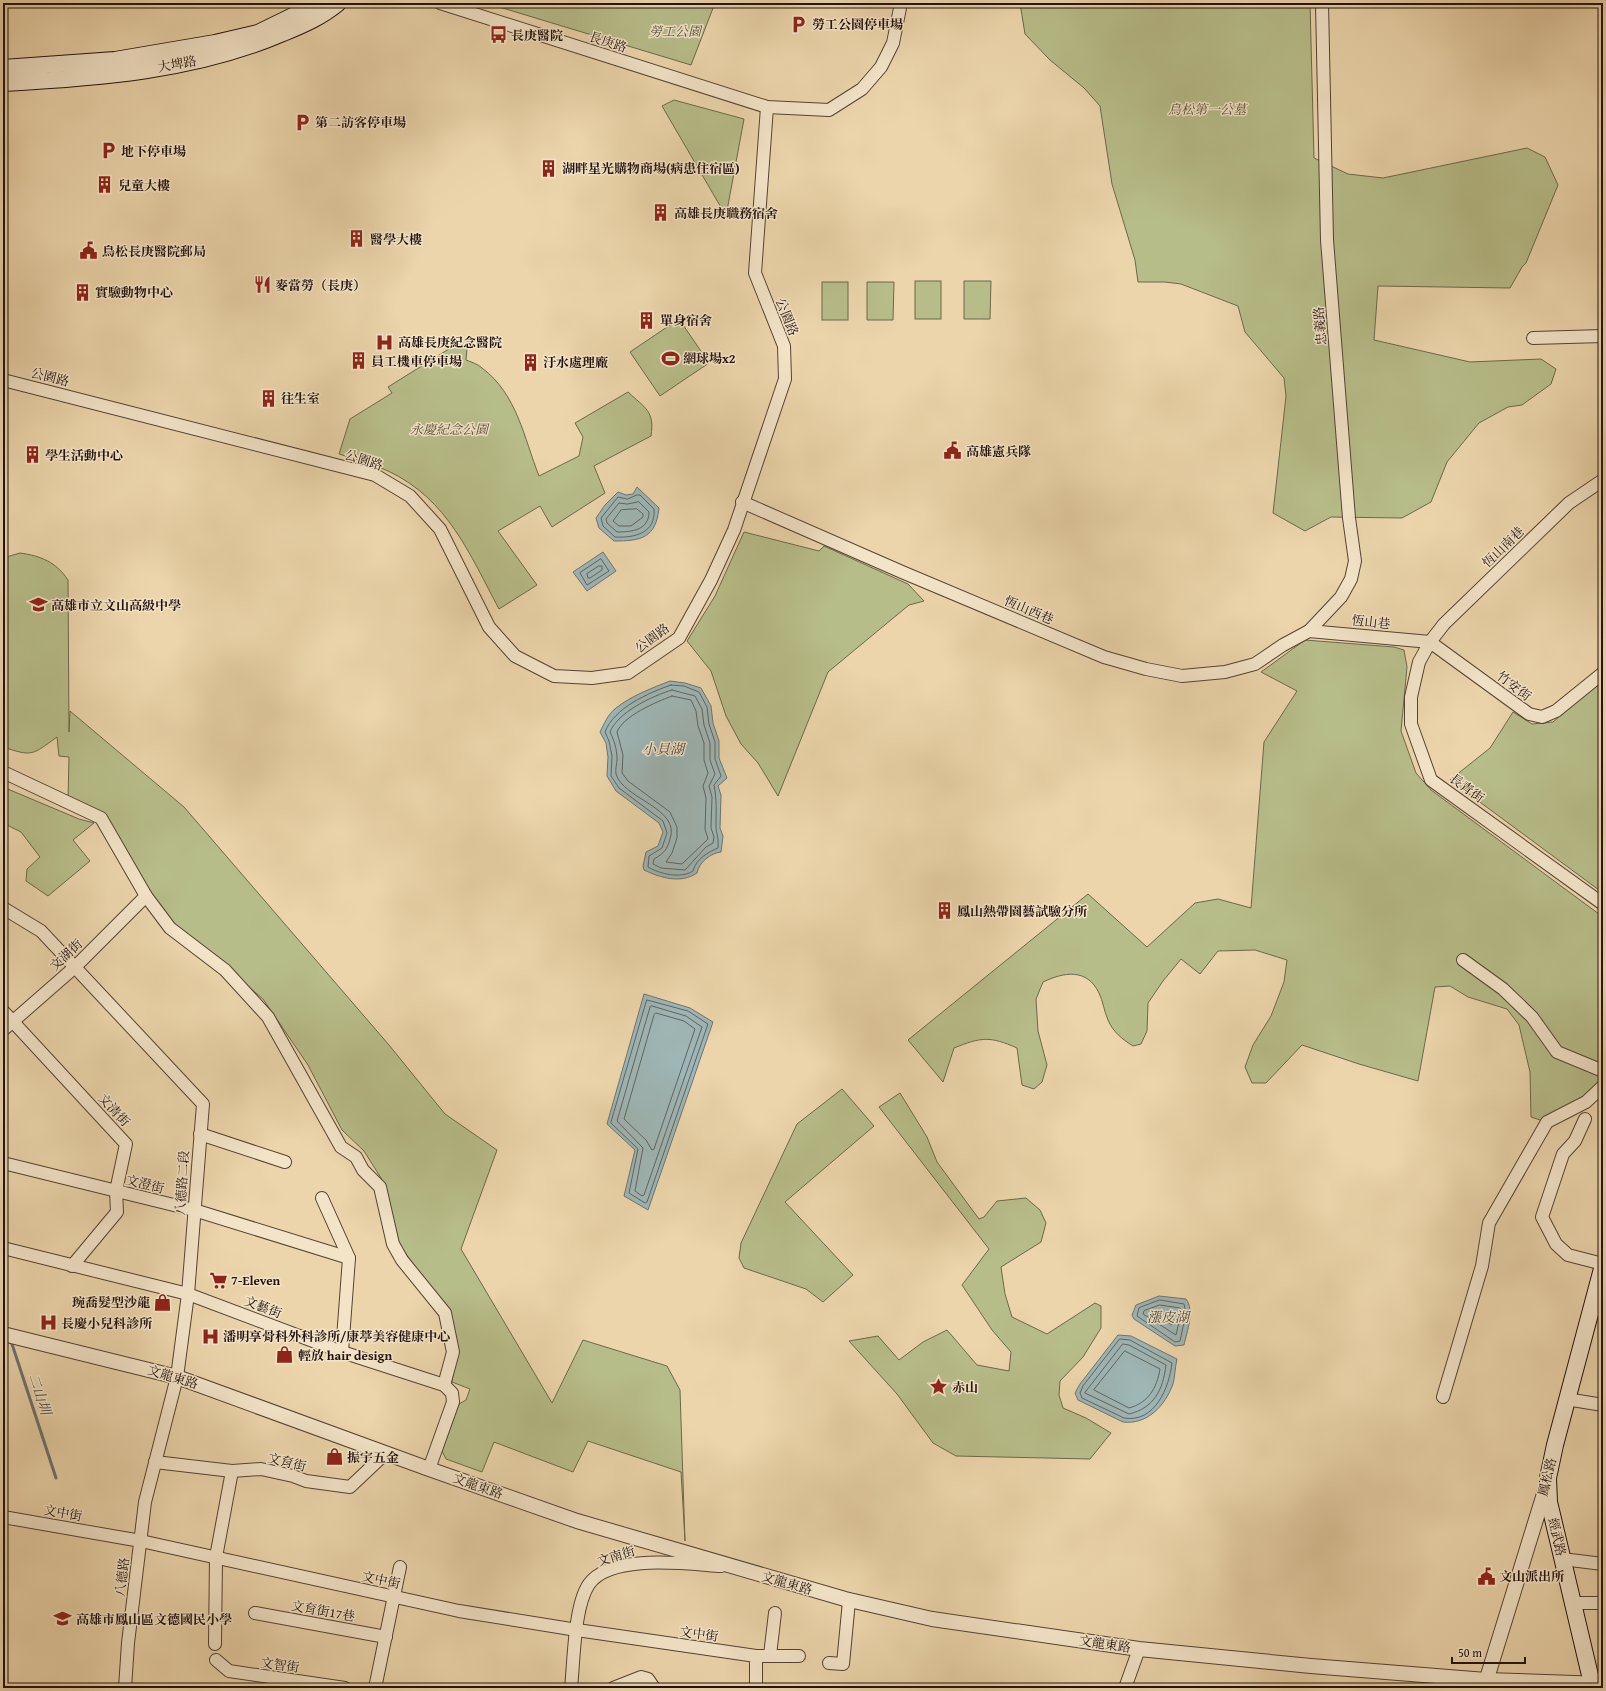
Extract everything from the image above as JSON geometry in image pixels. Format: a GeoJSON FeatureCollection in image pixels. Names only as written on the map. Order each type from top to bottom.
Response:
{"type":"FeatureCollection","features":[{"type":"Feature","properties":{"kind":"main road","name":"大埤路"},"geometry":{"type":"LineString","coordinates":[[3,68],[115,60],[215,43],[258,33],[301,12],[315,3]]}},
{"type":"Feature","properties":{"kind":"main road","name":"大埤路"},"geometry":{"type":"LineString","coordinates":[[3,83],[71,80],[160,68],[221,56],[270,39],[315,20],[338,3]]}},
{"type":"Feature","properties":{"kind":"main road","name":"鳳松路"},"geometry":{"type":"LineString","coordinates":[[1548,1478],[1566,1399],[1603,1264]]}},
{"type":"Feature","properties":{"kind":"main road","name":"經武路"},"geometry":{"type":"LineString","coordinates":[[1548,1478],[1549,1502],[1572,1603],[1596,1685]]}},
{"type":"Feature","properties":{"kind":"street","name":"長庚路"},"geometry":{"type":"LineString","coordinates":[[440,3],[767,107]]}},
{"type":"Feature","properties":{"kind":"street"},"geometry":{"type":"LineString","coordinates":[[767,107],[829,110],[862,89],[881,67],[893,43],[901,3]]}},
{"type":"Feature","properties":{"kind":"street","name":"忠義路"},"geometry":{"type":"LineString","coordinates":[[1309,630],[1341,597],[1351,579],[1355,561],[1348,510],[1327,240],[1322,3]]}},
{"type":"Feature","properties":{"kind":"street","name":"公園路"},"geometry":{"type":"LineString","coordinates":[[3,380],[375,476],[410,496],[440,529],[490,628],[515,656],[554,676],[592,678],[628,673],[679,638],[711,580],[734,530],[742,502],[785,379],[784,346],[755,273],[767,107]]}},
{"type":"Feature","properties":{"kind":"street"},"geometry":{"type":"LineString","coordinates":[[1533,338],[1603,336]]}},
{"type":"Feature","properties":{"kind":"street","name":"恆山南巷"},"geometry":{"type":"LineString","coordinates":[[1430,642],[1444,624],[1569,503],[1603,482]]}},
{"type":"Feature","properties":{"kind":"street","name":"恆山西巷"},"geometry":{"type":"LineString","coordinates":[[742,502],[902,572],[1104,657],[1146,670],[1182,676],[1225,672],[1255,664],[1309,630]]}},
{"type":"Feature","properties":{"kind":"street","name":"恆山巷"},"geometry":{"type":"LineString","coordinates":[[1309,630],[1430,642]]}},
{"type":"Feature","properties":{"kind":"street","name":"竹安街"},"geometry":{"type":"LineString","coordinates":[[1430,642],[1529,714],[1542,717],[1556,711],[1603,673]]}},
{"type":"Feature","properties":{"kind":"street","name":"長青街"},"geometry":{"type":"LineString","coordinates":[[1430,642],[1419,662],[1411,697],[1411,724],[1431,780],[1603,904]]}},
{"type":"Feature","properties":{"kind":"street"},"geometry":{"type":"LineString","coordinates":[[3,772],[101,818],[146,896],[170,928],[225,970],[268,1017],[341,1147],[356,1157],[363,1170],[380,1187],[393,1244],[402,1260],[445,1313],[453,1352],[444,1385],[452,1393],[453,1402],[429,1469]]}},
{"type":"Feature","properties":{"kind":"street","name":"文湖街"},"geometry":{"type":"LineString","coordinates":[[3,1030],[75,967],[146,896]]}},
{"type":"Feature","properties":{"kind":"street","name":"八德路二段"},"geometry":{"type":"LineString","coordinates":[[3,908],[41,931],[203,1104],[188,1294],[177,1377],[145,1502],[141,1540]]}},
{"type":"Feature","properties":{"kind":"street"},"geometry":{"type":"LineString","coordinates":[[1463,960],[1503,989],[1532,1017],[1557,1052],[1603,1071]]}},
{"type":"Feature","properties":{"kind":"street","name":"文清街"},"geometry":{"type":"LineString","coordinates":[[3,1011],[126,1144],[116,1191],[117,1212],[72,1266]]}},
{"type":"Feature","properties":{"kind":"street"},"geometry":{"type":"LineString","coordinates":[[1443,1397],[1482,1266],[1489,1223],[1547,1122],[1586,1102],[1603,1086]]}},
{"type":"Feature","properties":{"kind":"street"},"geometry":{"type":"LineString","coordinates":[[1585,1119],[1576,1141],[1564,1154],[1542,1217],[1556,1244],[1568,1255],[1603,1264]]}},
{"type":"Feature","properties":{"kind":"street"},"geometry":{"type":"LineString","coordinates":[[200,1134],[285,1162]]}},
{"type":"Feature","properties":{"kind":"street","name":"文澄街"},"geometry":{"type":"LineString","coordinates":[[3,1163],[194,1210],[349,1258]]}},
{"type":"Feature","properties":{"kind":"street"},"geometry":{"type":"LineString","coordinates":[[322,1198],[349,1258],[342,1352]]}},
{"type":"Feature","properties":{"kind":"street","name":"文藝街"},"geometry":{"type":"LineString","coordinates":[[3,1248],[188,1294],[342,1352],[444,1385]]}},
{"type":"Feature","properties":{"kind":"street","name":"文龍東路"},"geometry":{"type":"LineString","coordinates":[[8,1335],[177,1377],[386,1454],[577,1521],[849,1601],[932,1619],[1139,1649],[1485,1684],[1596,1685]]}},
{"type":"Feature","properties":{"kind":"street"},"geometry":{"type":"LineString","coordinates":[[1566,1399],[1603,1405]]}},
{"type":"Feature","properties":{"kind":"street","name":"文育街"},"geometry":{"type":"LineString","coordinates":[[232,1471],[260,1469],[293,1476],[306,1481],[350,1487],[386,1454]]}},
{"type":"Feature","properties":{"kind":"street"},"geometry":{"type":"LineString","coordinates":[[155,1462],[232,1471],[216,1557],[215,1644]]}},
{"type":"Feature","properties":{"kind":"street","name":"鳳松路"},"geometry":{"type":"LineString","coordinates":[[1485,1684],[1548,1478]]}},
{"type":"Feature","properties":{"kind":"street","name":"文中街"},"geometry":{"type":"LineString","coordinates":[[3,1516],[141,1540],[460,1611],[756,1656],[799,1656]]}},
{"type":"Feature","properties":{"kind":"street","name":"八德路"},"geometry":{"type":"LineString","coordinates":[[125,1688],[128,1643],[141,1540]]}},
{"type":"Feature","properties":{"kind":"street"},"geometry":{"type":"LineString","coordinates":[[1562,1559],[1603,1564]]}},
{"type":"Feature","properties":{"kind":"street","name":"文南街"},"geometry":{"type":"LineString","coordinates":[[571,1688],[581,1604],[588,1585],[596,1576],[624,1566],[651,1561],[736,1568]]}},
{"type":"Feature","properties":{"kind":"street"},"geometry":{"type":"LineString","coordinates":[[375,1688],[400,1568]]}},
{"type":"Feature","properties":{"kind":"street"},"geometry":{"type":"LineString","coordinates":[[829,1663],[842,1664],[849,1601]]}},
{"type":"Feature","properties":{"kind":"street"},"geometry":{"type":"LineString","coordinates":[[1572,1603],[1603,1603]]}},
{"type":"Feature","properties":{"kind":"street","name":"文育街17巷"},"geometry":{"type":"LineString","coordinates":[[255,1613],[386,1637]]}},
{"type":"Feature","properties":{"kind":"street"},"geometry":{"type":"LineString","coordinates":[[770,1655],[775,1613]]}},
{"type":"Feature","properties":{"kind":"street"},"geometry":{"type":"LineString","coordinates":[[1125,1688],[1139,1649]]}},
{"type":"Feature","properties":{"kind":"street"},"geometry":{"type":"LineString","coordinates":[[756,1656],[756,1688]]}},
{"type":"Feature","properties":{"kind":"street","name":"文智街"},"geometry":{"type":"LineString","coordinates":[[216,1660],[229,1671],[262,1682],[344,1688]]}},
{"type":"Feature","properties":{"kind":"street"},"geometry":{"type":"LineString","coordinates":[[613,1688],[645,1677],[654,1688]]}},
{"type":"Feature","properties":{"kind":"green space","name":"勞工公園"},"geometry":{"type":"Polygon","coordinates":[[[486,3],[715,3],[691,65],[486,3]]]}},
{"type":"Feature","properties":{"kind":"green space","name":"鳥松第一公墓"},"geometry":{"type":"Polygon","coordinates":[[[1020,3],[1310,3],[1314,158],[1348,174],[1383,178],[1527,148],[1545,157],[1558,185],[1526,263],[1522,267],[1510,288],[1378,286],[1374,340],[1470,362],[1541,359],[1556,369],[1551,384],[1522,405],[1508,407],[1479,423],[1447,462],[1431,502],[1402,518],[1331,517],[1305,531],[1273,513],[1286,396],[1284,378],[1245,332],[1238,306],[1181,284],[1165,282],[1138,282],[1135,260],[1112,184],[1100,106],[1084,88],[1050,60],[1025,34],[1020,3]]]}},
{"type":"Feature","properties":{"kind":"green space"},"geometry":{"type":"Polygon","coordinates":[[[674,100],[744,119],[726,216],[662,106],[674,100]]]}},
{"type":"Feature","properties":{"kind":"green space"},"geometry":{"type":"Polygon","coordinates":[[[915,281],[941,281],[941,319],[915,319],[915,281]]]}},
{"type":"Feature","properties":{"kind":"green space"},"geometry":{"type":"Polygon","coordinates":[[[964,281],[991,281],[990,319],[964,319],[964,281]]]}},
{"type":"Feature","properties":{"kind":"green space"},"geometry":{"type":"Polygon","coordinates":[[[822,282],[848,282],[848,320],[822,320],[822,282]]]}},
{"type":"Feature","properties":{"kind":"green space"},"geometry":{"type":"Polygon","coordinates":[[[867,282],[894,282],[893,320],[867,320],[867,282]]]}},
{"type":"Feature","properties":{"kind":"green space","name":"網球場x2"},"geometry":{"type":"Polygon","coordinates":[[[679,319],[709,363],[660,396],[630,352],[679,319]]]}},
{"type":"Feature","properties":{"kind":"green space","name":"永慶紀念公園"},"geometry":{"type":"Polygon","coordinates":[[[468,337],[466,360],[480,367],[504,390],[524,432],[539,476],[579,456],[583,437],[575,423],[628,392],[644,406],[650,415],[652,428],[651,436],[594,466],[605,493],[552,527],[540,506],[498,531],[537,585],[499,609],[467,549],[455,530],[427,497],[409,483],[388,471],[339,454],[350,419],[392,393],[388,387],[468,337]]]}},
{"type":"Feature","properties":{"kind":"green space"},"geometry":{"type":"Polygon","coordinates":[[[744,532],[819,551],[824,546],[908,584],[924,601],[909,605],[828,672],[778,796],[758,763],[741,744],[726,716],[711,671],[687,641],[715,596],[744,532]]]}},
{"type":"Feature","properties":{"kind":"green space"},"geometry":{"type":"Polygon","coordinates":[[[20,553],[41,558],[53,564],[68,580],[69,732],[70,711],[184,807],[389,1045],[445,1114],[497,1150],[461,1249],[552,1403],[583,1340],[667,1366],[680,1390],[685,1541],[681,1472],[588,1441],[573,1472],[494,1442],[482,1472],[446,1459],[442,1451],[459,1404],[466,1400],[470,1389],[452,1382],[456,1353],[420,1274],[399,1244],[381,1178],[364,1151],[342,1130],[308,1065],[263,999],[174,923],[157,906],[105,817],[68,798],[69,757],[59,756],[57,737],[37,751],[27,753],[3,747],[3,558],[20,553]]]}},
{"type":"Feature","properties":{"kind":"green space"},"geometry":{"type":"Polygon","coordinates":[[[1305,640],[1394,647],[1404,650],[1407,667],[1401,731],[1416,773],[1431,790],[1603,917],[1603,1078],[1578,1103],[1543,1121],[1531,1117],[1530,1072],[1519,1025],[1507,1009],[1468,997],[1450,986],[1435,987],[1418,1081],[1359,1064],[1302,1045],[1266,1083],[1252,1083],[1245,1067],[1253,1045],[1271,1016],[1284,982],[1287,960],[1255,950],[1218,951],[1200,974],[1181,959],[1163,981],[1148,1003],[1147,1031],[1141,1044],[1133,1046],[1112,1028],[1102,999],[1094,985],[1088,979],[1074,974],[1067,974],[1043,982],[1036,999],[1038,1031],[1047,1065],[1042,1082],[1034,1089],[1022,1085],[1017,1048],[1000,1041],[986,1039],[954,1048],[943,1082],[908,1040],[1088,894],[1147,947],[1195,903],[1218,899],[1251,908],[1264,742],[1297,691],[1261,672],[1305,640]]]}},
{"type":"Feature","properties":{"kind":"green space"},"geometry":{"type":"Polygon","coordinates":[[[1603,679],[1603,893],[1450,780],[1490,748],[1513,712],[1532,724],[1553,722],[1603,679]]]}},
{"type":"Feature","properties":{"kind":"green space"},"geometry":{"type":"Polygon","coordinates":[[[3,787],[79,819],[94,823],[73,840],[90,861],[48,896],[26,881],[27,869],[40,857],[21,832],[3,823],[3,787]]]}},
{"type":"Feature","properties":{"kind":"green space"},"geometry":{"type":"Polygon","coordinates":[[[842,1089],[874,1126],[785,1202],[853,1275],[823,1302],[806,1289],[744,1268],[739,1258],[741,1243],[797,1124],[842,1089]]]}},
{"type":"Feature","properties":{"kind":"green space"},"geometry":{"type":"Polygon","coordinates":[[[900,1093],[927,1137],[937,1162],[979,1219],[984,1217],[997,1201],[1026,1198],[1040,1210],[1046,1223],[1041,1242],[1001,1267],[1005,1294],[1012,1317],[1047,1334],[1095,1303],[1101,1306],[1101,1328],[1083,1357],[1060,1381],[1059,1395],[1063,1408],[1086,1418],[1111,1433],[1090,1459],[956,1456],[933,1443],[897,1394],[849,1341],[878,1336],[899,1360],[923,1342],[947,1330],[977,1365],[1009,1371],[1011,1352],[992,1330],[962,1285],[989,1249],[879,1107],[900,1093]]]}},
{"type":"Feature","properties":{"kind":"water"},"geometry":{"type":"Polygon","coordinates":[[[637,487],[659,508],[654,526],[651,532],[646,536],[632,540],[614,541],[599,528],[596,518],[605,505],[618,492],[626,495],[633,494],[637,487]]]}},
{"type":"Feature","properties":{"kind":"water"},"geometry":{"type":"Polygon","coordinates":[[[603,552],[616,571],[587,591],[573,572],[603,552]]]}},
{"type":"Feature","properties":{"kind":"water","name":"小貝湖"},"geometry":{"type":"Polygon","coordinates":[[[670,681],[685,683],[701,688],[711,706],[713,723],[719,741],[719,758],[727,778],[718,786],[721,795],[720,828],[723,836],[721,852],[713,854],[706,859],[700,865],[697,873],[678,879],[671,879],[644,870],[643,866],[646,852],[658,846],[663,832],[659,823],[616,791],[607,776],[608,757],[606,743],[600,732],[606,719],[616,708],[642,693],[670,681]]]}},
{"type":"Feature","properties":{"kind":"water"},"geometry":{"type":"Polygon","coordinates":[[[644,994],[690,1008],[713,1022],[648,1210],[624,1196],[635,1150],[607,1124],[644,994]]]}},
{"type":"Feature","properties":{"kind":"water","name":"漲皮湖"},"geometry":{"type":"Polygon","coordinates":[[[1159,1296],[1186,1299],[1189,1304],[1190,1321],[1184,1345],[1175,1346],[1134,1319],[1132,1315],[1136,1305],[1159,1296]]]}},
{"type":"Feature","properties":{"kind":"water"},"geometry":{"type":"Polygon","coordinates":[[[1118,1335],[1131,1336],[1177,1359],[1173,1384],[1165,1400],[1147,1417],[1132,1422],[1123,1422],[1078,1400],[1075,1393],[1080,1384],[1118,1335]]]}},
{"type":"Feature","properties":{"kind":"waterway","name":"二山圳"},"geometry":{"type":"LineString","coordinates":[[3,1317],[8,1332]]}},
{"type":"Feature","properties":{"kind":"waterway","name":"二山圳"},"geometry":{"type":"LineString","coordinates":[[11,1341],[56,1478]]}},
{"type":"Feature","properties":{"kind":"place","name":"勞工公園停車場"},"geometry":{"type":"Point","coordinates":[799,24]}},
{"type":"Feature","properties":{"kind":"place","name":"長庚醫院"},"geometry":{"type":"Point","coordinates":[498,35]}},
{"type":"Feature","properties":{"kind":"place","name":"第二訪客停車場"},"geometry":{"type":"Point","coordinates":[302,122]}},
{"type":"Feature","properties":{"kind":"place","name":"地下停車場"},"geometry":{"type":"Point","coordinates":[108,151]}},
{"type":"Feature","properties":{"kind":"place","name":"湖畔星光購物商場(病患住宿區)"},"geometry":{"type":"Point","coordinates":[549,168]}},
{"type":"Feature","properties":{"kind":"place","name":"兒童大樓"},"geometry":{"type":"Point","coordinates":[105,185]}},
{"type":"Feature","properties":{"kind":"place","name":"高雄長庚職務宿舍"},"geometry":{"type":"Point","coordinates":[661,213]}},
{"type":"Feature","properties":{"kind":"place","name":"醫學大樓"},"geometry":{"type":"Point","coordinates":[357,239]}},
{"type":"Feature","properties":{"kind":"place","name":"鳥松長庚醫院郵局"},"geometry":{"type":"Point","coordinates":[89,251]}},
{"type":"Feature","properties":{"kind":"place","name":"麥當勞（長庚）"},"geometry":{"type":"Point","coordinates":[262,285]}},
{"type":"Feature","properties":{"kind":"place","name":"實驗動物中心"},"geometry":{"type":"Point","coordinates":[82,292]}},
{"type":"Feature","properties":{"kind":"place","name":"單身宿舍"},"geometry":{"type":"Point","coordinates":[647,320]}},
{"type":"Feature","properties":{"kind":"place","name":"高雄長庚紀念醫院"},"geometry":{"type":"Point","coordinates":[385,342]}},
{"type":"Feature","properties":{"kind":"place","name":"網球場x2"},"geometry":{"type":"Point","coordinates":[670,358]}},
{"type":"Feature","properties":{"kind":"place","name":"員工機車停車場"},"geometry":{"type":"Point","coordinates":[358,361]}},
{"type":"Feature","properties":{"kind":"place","name":"汙水處理廠"},"geometry":{"type":"Point","coordinates":[530,362]}},
{"type":"Feature","properties":{"kind":"place","name":"往生室"},"geometry":{"type":"Point","coordinates":[268,398]}},
{"type":"Feature","properties":{"kind":"place","name":"高雄憲兵隊"},"geometry":{"type":"Point","coordinates":[953,451]}},
{"type":"Feature","properties":{"kind":"place","name":"學生活動中心"},"geometry":{"type":"Point","coordinates":[32,455]}},
{"type":"Feature","properties":{"kind":"place","name":"高雄市立文山高級中學"},"geometry":{"type":"Point","coordinates":[38,605]}},
{"type":"Feature","properties":{"kind":"place","name":"鳳山熱帶園藝試驗分所"},"geometry":{"type":"Point","coordinates":[944,911]}},
{"type":"Feature","properties":{"kind":"place","name":"7-Eleven"},"geometry":{"type":"Point","coordinates":[218,1280]}},
{"type":"Feature","properties":{"kind":"place","name":"琬喬髮型沙龍"},"geometry":{"type":"Point","coordinates":[163,1302]}},
{"type":"Feature","properties":{"kind":"place","name":"長慶小兒科診所"},"geometry":{"type":"Point","coordinates":[48,1323]}},
{"type":"Feature","properties":{"kind":"place","name":"潘明享骨科外科診所/康葶美容健康中心"},"geometry":{"type":"Point","coordinates":[210,1336]}},
{"type":"Feature","properties":{"kind":"place","name":"輕放 hair design"},"geometry":{"type":"Point","coordinates":[285,1355]}},
{"type":"Feature","properties":{"kind":"place","name":"赤山"},"geometry":{"type":"Point","coordinates":[939,1387]}},
{"type":"Feature","properties":{"kind":"place","name":"振宇五金"},"geometry":{"type":"Point","coordinates":[334,1457]}},
{"type":"Feature","properties":{"kind":"place","name":"文山派出所"},"geometry":{"type":"Point","coordinates":[1486,1576]}},
{"type":"Feature","properties":{"kind":"place","name":"高雄市鳳山區文德國民小學"},"geometry":{"type":"Point","coordinates":[63,1619]}}]}
